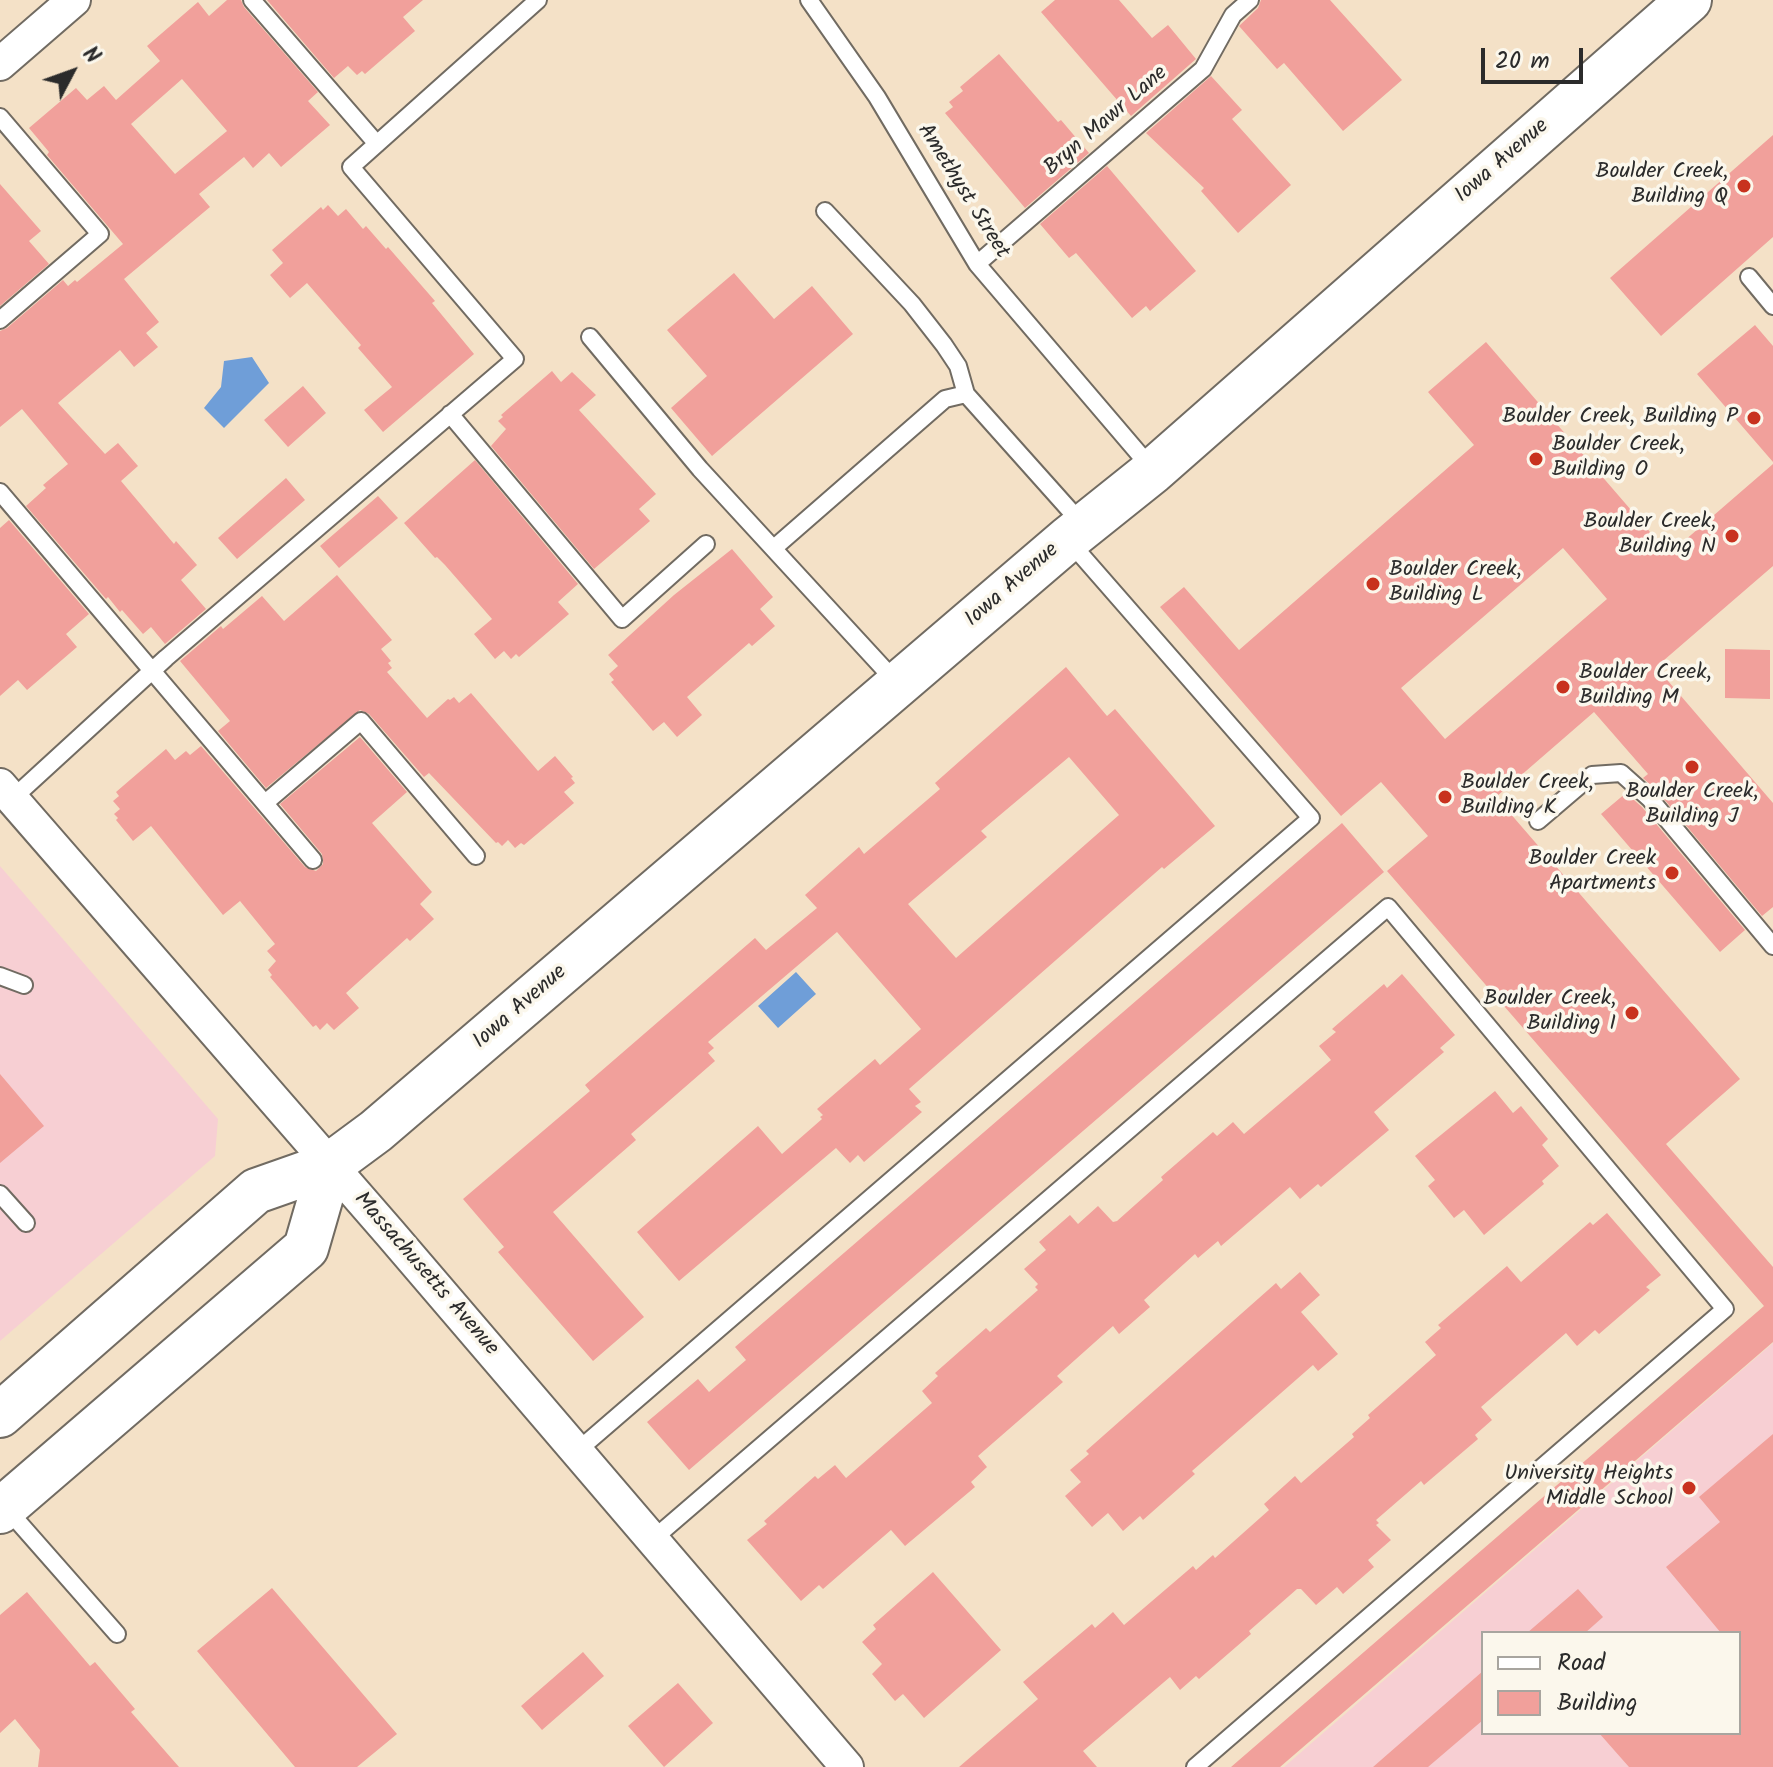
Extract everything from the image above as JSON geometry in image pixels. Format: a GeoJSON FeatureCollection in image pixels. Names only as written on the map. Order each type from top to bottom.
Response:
{"type":"FeatureCollection","features":[{"type":"Feature","properties":{"kind":"main road","name":"Iowa Avenue"},"geometry":{"type":"LineString","coordinates":[[0,1415],[256,1191],[330,1165],[388,1121],[898,684],[1153,471],[1689,0]]}},
{"type":"Feature","properties":{"kind":"main road"},"geometry":{"type":"LineString","coordinates":[[2,1509],[306,1248],[330,1165]]}},
{"type":"Feature","properties":{"kind":"street"},"geometry":{"type":"LineString","coordinates":[[0,64],[74,0]]}},
{"type":"Feature","properties":{"kind":"street","name":"Massachusetts Avenue"},"geometry":{"type":"LineString","coordinates":[[6,792],[652,1540],[837,1764]]}},
{"type":"Feature","properties":{"kind":"lane"},"geometry":{"type":"LineString","coordinates":[[252,0],[377,144]]}},
{"type":"Feature","properties":{"kind":"lane"},"geometry":{"type":"LineString","coordinates":[[6,792],[153,671],[515,359],[351,167],[538,0]]}},
{"type":"Feature","properties":{"kind":"lane","name":"Amethyst Street"},"geometry":{"type":"LineString","coordinates":[[809,0],[877,97],[977,264],[1153,471]]}},
{"type":"Feature","properties":{"kind":"lane","name":"Bryn Mawr Lane"},"geometry":{"type":"LineString","coordinates":[[977,264],[1203,69],[1233,15],[1250,0]]}},
{"type":"Feature","properties":{"kind":"lane"},"geometry":{"type":"LineString","coordinates":[[0,117],[100,234],[0,320]]}},
{"type":"Feature","properties":{"kind":"lane"},"geometry":{"type":"LineString","coordinates":[[576,1452],[1311,818],[1076,533],[966,394],[958,366],[912,304],[825,211]]}},
{"type":"Feature","properties":{"kind":"lane"},"geometry":{"type":"LineString","coordinates":[[1749,277],[1773,306]]}},
{"type":"Feature","properties":{"kind":"lane"},"geometry":{"type":"LineString","coordinates":[[590,337],[700,469],[898,684]]}},
{"type":"Feature","properties":{"kind":"lane"},"geometry":{"type":"LineString","coordinates":[[774,548],[945,399],[966,394]]}},
{"type":"Feature","properties":{"kind":"lane"},"geometry":{"type":"LineString","coordinates":[[450,414],[622,619],[706,544]]}},
{"type":"Feature","properties":{"kind":"lane"},"geometry":{"type":"LineString","coordinates":[[0,492],[313,860]]}},
{"type":"Feature","properties":{"kind":"lane"},"geometry":{"type":"LineString","coordinates":[[265,803],[361,721],[476,856]]}},
{"type":"Feature","properties":{"kind":"lane"},"geometry":{"type":"LineString","coordinates":[[1538,821],[1592,775],[1621,773],[1650,799],[1773,946]]}},
{"type":"Feature","properties":{"kind":"lane"},"geometry":{"type":"LineString","coordinates":[[652,1540],[1388,907],[1725,1309],[1195,1767]]}},
{"type":"Feature","properties":{"kind":"lane"},"geometry":{"type":"LineString","coordinates":[[0,976],[24,985]]}},
{"type":"Feature","properties":{"kind":"lane"},"geometry":{"type":"LineString","coordinates":[[0,1194],[26,1223]]}},
{"type":"Feature","properties":{"kind":"lane"},"geometry":{"type":"LineString","coordinates":[[2,1509],[117,1634]]}},
{"type":"Feature","properties":{"kind":"shaded area"},"geometry":{"type":"Polygon","coordinates":[[[0,866],[218,1119],[215,1156],[0,1341],[0,866]]]}},
{"type":"Feature","properties":{"kind":"shaded area","name":"University Heights Middle School"},"geometry":{"type":"Polygon","coordinates":[[[1773,1343],[1773,1767],[1284,1767],[1773,1343]]]}},
{"type":"Feature","properties":{"kind":"water"},"geometry":{"type":"Polygon","coordinates":[[[252,357],[269,383],[224,428],[204,408],[221,387],[224,361],[252,357]]]}},
{"type":"Feature","properties":{"kind":"water"},"geometry":{"type":"Polygon","coordinates":[[[796,972],[816,994],[778,1028],[758,1006],[796,972]]]}},
{"type":"Feature","properties":{"kind":"building"},"geometry":{"type":"Polygon","coordinates":[[[227,0],[241,0],[318,92],[308,101],[330,125],[281,167],[269,153],[253,168],[244,157],[199,194],[210,207],[124,279],[159,322],[146,333],[158,347],[134,367],[120,350],[58,403],[105,454],[118,443],[138,466],[121,481],[174,544],[176,541],[197,565],[181,580],[206,609],[165,644],[151,627],[143,634],[122,610],[120,612],[108,597],[106,599],[26,506],[46,488],[43,485],[68,464],[22,409],[0,427],[0,331],[63,280],[68,286],[75,280],[77,282],[123,244],[47,155],[49,152],[29,128],[76,88],[87,100],[104,86],[116,100],[160,61],[147,46],[198,2],[209,16],[227,0]],[[182,79],[131,124],[175,174],[227,131],[182,79]]]}},
{"type":"Feature","properties":{"kind":"building"},"geometry":{"type":"Polygon","coordinates":[[[267,0],[423,0],[403,17],[415,31],[365,74],[362,71],[357,75],[348,66],[334,78],[267,0]]]}},
{"type":"Feature","properties":{"kind":"building"},"geometry":{"type":"Polygon","coordinates":[[[1055,0],[1119,0],[1152,38],[1168,25],[1196,59],[1131,116],[1041,12],[1055,0]]]}},
{"type":"Feature","properties":{"kind":"building"},"geometry":{"type":"Polygon","coordinates":[[[1261,0],[1330,0],[1402,80],[1343,131],[1284,63],[1277,69],[1239,26],[1258,8],[1261,0]]]}},
{"type":"Feature","properties":{"kind":"building"},"geometry":{"type":"Polygon","coordinates":[[[999,54],[1089,153],[1025,208],[945,113],[953,107],[949,102],[963,91],[960,87],[999,54]]]}},
{"type":"Feature","properties":{"kind":"building"},"geometry":{"type":"Polygon","coordinates":[[[1211,76],[1242,110],[1232,119],[1291,185],[1238,233],[1201,191],[1204,188],[1146,133],[1211,76]]]}},
{"type":"Feature","properties":{"kind":"building","name":"Boulder Creek, Building Q"},"geometry":{"type":"Polygon","coordinates":[[[1773,135],[1773,237],[1661,336],[1610,278],[1773,135]]]}},
{"type":"Feature","properties":{"kind":"building"},"geometry":{"type":"Polygon","coordinates":[[[1107,166],[1196,271],[1150,311],[1146,306],[1132,318],[1076,253],[1069,258],[1040,224],[1107,166]]]}},
{"type":"Feature","properties":{"kind":"building"},"geometry":{"type":"Polygon","coordinates":[[[0,184],[41,231],[29,241],[49,264],[0,306],[0,184]]]}},
{"type":"Feature","properties":{"kind":"building"},"geometry":{"type":"Polygon","coordinates":[[[328,205],[338,216],[346,209],[363,229],[366,226],[386,249],[388,247],[435,301],[432,303],[474,354],[383,432],[364,410],[392,387],[358,348],[361,345],[307,283],[290,298],[270,275],[283,263],[272,250],[321,207],[323,210],[328,205]]]}},
{"type":"Feature","properties":{"kind":"building"},"geometry":{"type":"Polygon","coordinates":[[[734,273],[774,319],[812,286],[853,334],[712,456],[671,408],[707,376],[667,330],[734,273]]]}},
{"type":"Feature","properties":{"kind":"building","name":"Boulder Creek, Building P"},"geometry":{"type":"Polygon","coordinates":[[[1755,325],[1773,346],[1773,462],[1697,374],[1755,325]]]}},
{"type":"Feature","properties":{"kind":"building"},"geometry":{"type":"Polygon","coordinates":[[[1486,342],[1669,554],[1773,464],[1773,566],[1656,667],[1773,803],[1773,907],[1762,916],[1643,778],[1648,774],[1594,712],[1496,797],[1740,1079],[1666,1144],[1773,1267],[1773,1342],[1280,1767],[1231,1767],[1764,1306],[1387,871],[1428,836],[1381,782],[1341,816],[1160,607],[1184,587],[1239,650],[1474,445],[1428,392],[1486,342]],[[1563,548],[1401,688],[1445,739],[1607,599],[1563,548]]]}},
{"type":"Feature","properties":{"kind":"building"},"geometry":{"type":"Polygon","coordinates":[[[552,371],[561,382],[572,372],[596,395],[579,410],[656,494],[639,509],[650,521],[594,569],[491,446],[506,429],[498,421],[503,417],[501,415],[552,371]]]}},
{"type":"Feature","properties":{"kind":"building"},"geometry":{"type":"Polygon","coordinates":[[[303,386],[326,413],[288,447],[264,420],[303,386]]]}},
{"type":"Feature","properties":{"kind":"building"},"geometry":{"type":"Polygon","coordinates":[[[475,460],[578,584],[558,602],[569,614],[519,657],[516,654],[511,659],[504,651],[495,659],[474,634],[492,619],[404,523],[475,460]]]}},
{"type":"Feature","properties":{"kind":"building"},"geometry":{"type":"Polygon","coordinates":[[[286,478],[305,500],[237,559],[218,538],[286,478]]]}},
{"type":"Feature","properties":{"kind":"building"},"geometry":{"type":"Polygon","coordinates":[[[378,496],[398,518],[339,568],[320,546],[378,496]]]}},
{"type":"Feature","properties":{"kind":"building"},"geometry":{"type":"Polygon","coordinates":[[[9,520],[89,614],[66,634],[77,647],[27,690],[18,680],[0,696],[0,528],[9,520]]]}},
{"type":"Feature","properties":{"kind":"building"},"geometry":{"type":"Polygon","coordinates":[[[732,549],[773,597],[760,609],[775,626],[752,646],[749,643],[687,697],[702,715],[677,737],[664,722],[653,731],[611,682],[614,680],[609,674],[618,666],[608,655],[674,595],[732,549]]]}},
{"type":"Feature","properties":{"kind":"building"},"geometry":{"type":"Polygon","coordinates":[[[337,575],[392,640],[381,649],[391,661],[388,663],[392,668],[387,672],[427,718],[448,699],[454,697],[459,703],[471,693],[538,771],[555,756],[573,777],[575,783],[564,792],[574,803],[524,845],[521,843],[515,848],[508,840],[502,846],[429,773],[424,777],[369,714],[360,710],[266,788],[218,731],[230,721],[180,661],[262,596],[284,621],[337,575]]]}},
{"type":"Feature","properties":{"kind":"building"},"geometry":{"type":"Polygon","coordinates":[[[1725,649],[1770,650],[1770,699],[1725,698],[1725,649]]]}},
{"type":"Feature","properties":{"kind":"building"},"geometry":{"type":"Polygon","coordinates":[[[1066,667],[1107,716],[1115,709],[1215,826],[1164,869],[1162,867],[909,1089],[921,1102],[915,1106],[922,1112],[864,1162],[858,1155],[850,1163],[836,1148],[679,1281],[637,1232],[758,1126],[782,1154],[822,1119],[820,1117],[823,1115],[817,1109],[875,1059],[880,1065],[921,1029],[837,932],[708,1042],[714,1048],[708,1053],[715,1061],[631,1134],[636,1140],[553,1212],[644,1317],[593,1361],[498,1252],[504,1247],[463,1199],[590,1091],[585,1085],[755,938],[766,950],[817,908],[805,895],[859,847],[864,854],[940,789],[935,783],[1066,667]],[[1069,757],[981,831],[987,837],[908,904],[956,958],[1119,815],[1069,757]]]}},
{"type":"Feature","properties":{"kind":"building"},"geometry":{"type":"Polygon","coordinates":[[[360,737],[407,792],[372,823],[432,892],[420,904],[434,919],[410,941],[407,938],[346,993],[359,1008],[334,1030],[327,1023],[320,1030],[316,1025],[313,1027],[270,977],[272,975],[268,970],[276,961],[267,951],[275,944],[240,901],[223,915],[151,826],[133,841],[116,820],[118,818],[114,814],[120,809],[113,801],[119,796],[116,792],[166,749],[175,760],[186,751],[190,755],[201,746],[305,867],[316,871],[323,864],[322,854],[280,804],[360,737]]]}},
{"type":"Feature","properties":{"kind":"building","name":"Boulder Creek Apartments"},"geometry":{"type":"Polygon","coordinates":[[[1626,793],[1642,807],[1745,930],[1720,952],[1601,814],[1626,793]]]}},
{"type":"Feature","properties":{"kind":"building"},"geometry":{"type":"Polygon","coordinates":[[[1342,823],[1384,872],[689,1470],[647,1422],[698,1379],[709,1392],[746,1360],[735,1347],[1342,823]]]}},
{"type":"Feature","properties":{"kind":"building"},"geometry":{"type":"Polygon","coordinates":[[[1402,974],[1455,1035],[1440,1048],[1444,1052],[1374,1112],[1389,1130],[1321,1187],[1318,1184],[1300,1199],[1290,1187],[1221,1246],[1218,1241],[1198,1258],[1195,1254],[1144,1300],[1150,1307],[1119,1334],[1113,1326],[1057,1376],[1063,1382],[978,1456],[987,1467],[971,1482],[975,1487],[905,1546],[891,1530],[823,1589],[819,1585],[801,1601],[747,1540],[767,1524],[764,1521],[815,1476],[818,1479],[835,1465],[846,1478],[932,1403],[922,1391],[938,1376],[935,1373],[986,1328],[990,1332],[1038,1290],[1035,1287],[1038,1284],[1024,1269],[1046,1250],[1039,1242],[1070,1215],[1078,1224],[1098,1206],[1113,1222],[1117,1221],[1213,1132],[1217,1136],[1233,1122],[1244,1134],[1331,1060],[1319,1046],[1336,1032],[1332,1029],[1384,984],[1387,988],[1402,974]]]}},
{"type":"Feature","properties":{"kind":"building"},"geometry":{"type":"Polygon","coordinates":[[[0,1074],[44,1126],[0,1163],[0,1074]]]}},
{"type":"Feature","properties":{"kind":"building"},"geometry":{"type":"Polygon","coordinates":[[[1495,1091],[1513,1113],[1521,1106],[1548,1139],[1542,1145],[1559,1166],[1542,1181],[1544,1184],[1484,1235],[1464,1210],[1454,1218],[1428,1186],[1435,1180],[1415,1156],[1495,1091]]]}},
{"type":"Feature","properties":{"kind":"building"},"geometry":{"type":"Polygon","coordinates":[[[1607,1213],[1661,1275],[1646,1287],[1650,1290],[1599,1334],[1595,1330],[1577,1346],[1566,1333],[1481,1407],[1492,1420],[1475,1435],[1478,1439],[1424,1485],[1421,1481],[1376,1520],[1379,1523],[1376,1525],[1391,1540],[1368,1560],[1374,1567],[1343,1594],[1337,1587],[1316,1605],[1301,1589],[1297,1589],[1199,1679],[1196,1676],[1180,1690],[1170,1677],[1083,1751],[1097,1767],[959,1767],[1038,1699],[1023,1682],[1092,1624],[1095,1628],[1113,1612],[1124,1625],[1193,1566],[1196,1570],[1213,1555],[1215,1558],[1269,1510],[1264,1504],[1295,1476],[1301,1483],[1354,1437],[1352,1434],[1370,1418],[1368,1415],[1436,1355],[1425,1342],[1441,1328],[1438,1325],[1507,1266],[1521,1282],[1590,1222],[1593,1225],[1607,1213]]]}},
{"type":"Feature","properties":{"kind":"building"},"geometry":{"type":"Polygon","coordinates":[[[1300,1272],[1320,1295],[1301,1312],[1338,1354],[1318,1371],[1313,1365],[1192,1471],[1195,1474],[1143,1520],[1140,1516],[1123,1531],[1108,1513],[1092,1527],[1065,1496],[1081,1482],[1070,1470],[1089,1454],[1086,1451],[1276,1283],[1281,1289],[1300,1272]]]}},
{"type":"Feature","properties":{"kind":"building"},"geometry":{"type":"Polygon","coordinates":[[[1773,1434],[1773,1767],[1629,1767],[1601,1735],[1741,1735],[1741,1631],[1719,1631],[1666,1567],[1720,1522],[1699,1497],[1773,1434]]]}},
{"type":"Feature","properties":{"kind":"building"},"geometry":{"type":"Polygon","coordinates":[[[933,1572],[1001,1650],[924,1718],[903,1694],[895,1701],[872,1674],[882,1664],[862,1642],[876,1629],[873,1625],[933,1572]]]}},
{"type":"Feature","properties":{"kind":"building"},"geometry":{"type":"Polygon","coordinates":[[[272,1588],[397,1734],[357,1767],[295,1767],[197,1651],[272,1588]]]}},
{"type":"Feature","properties":{"kind":"building"},"geometry":{"type":"Polygon","coordinates":[[[1578,1589],[1603,1617],[1587,1631],[1529,1631],[1578,1589]]]}},
{"type":"Feature","properties":{"kind":"building"},"geometry":{"type":"Polygon","coordinates":[[[27,1592],[90,1666],[95,1662],[135,1709],[131,1712],[179,1767],[38,1767],[40,1750],[15,1719],[0,1733],[0,1615],[27,1592]]]}},
{"type":"Feature","properties":{"kind":"building"},"geometry":{"type":"Polygon","coordinates":[[[583,1652],[604,1676],[542,1730],[521,1706],[583,1652]]]}},
{"type":"Feature","properties":{"kind":"building"},"geometry":{"type":"Polygon","coordinates":[[[1481,1673],[1481,1722],[1428,1767],[1373,1767],[1481,1673]]]}},
{"type":"Feature","properties":{"kind":"building"},"geometry":{"type":"Polygon","coordinates":[[[678,1683],[713,1723],[664,1767],[628,1726],[678,1683]]]}},
{"type":"Feature","properties":{"kind":"place","name":"Boulder Creek, Building Q"},"geometry":{"type":"Point","coordinates":[1744,186]}},
{"type":"Feature","properties":{"kind":"place","name":"Boulder Creek, Building P"},"geometry":{"type":"Point","coordinates":[1754,418]}},
{"type":"Feature","properties":{"kind":"place","name":"Boulder Creek, Building O"},"geometry":{"type":"Point","coordinates":[1536,459]}},
{"type":"Feature","properties":{"kind":"place","name":"Boulder Creek, Building N"},"geometry":{"type":"Point","coordinates":[1732,536]}},
{"type":"Feature","properties":{"kind":"place","name":"Boulder Creek, Building L"},"geometry":{"type":"Point","coordinates":[1373,584]}},
{"type":"Feature","properties":{"kind":"place","name":"Boulder Creek, Building M"},"geometry":{"type":"Point","coordinates":[1563,687]}},
{"type":"Feature","properties":{"kind":"place","name":"Boulder Creek, Building J"},"geometry":{"type":"Point","coordinates":[1692,767]}},
{"type":"Feature","properties":{"kind":"place","name":"Boulder Creek, Building K"},"geometry":{"type":"Point","coordinates":[1445,797]}},
{"type":"Feature","properties":{"kind":"place","name":"Boulder Creek Apartments"},"geometry":{"type":"Point","coordinates":[1672,873]}},
{"type":"Feature","properties":{"kind":"place","name":"Boulder Creek, Building I"},"geometry":{"type":"Point","coordinates":[1632,1013]}},
{"type":"Feature","properties":{"kind":"place","name":"University Heights Middle School"},"geometry":{"type":"Point","coordinates":[1689,1488]}}]}
